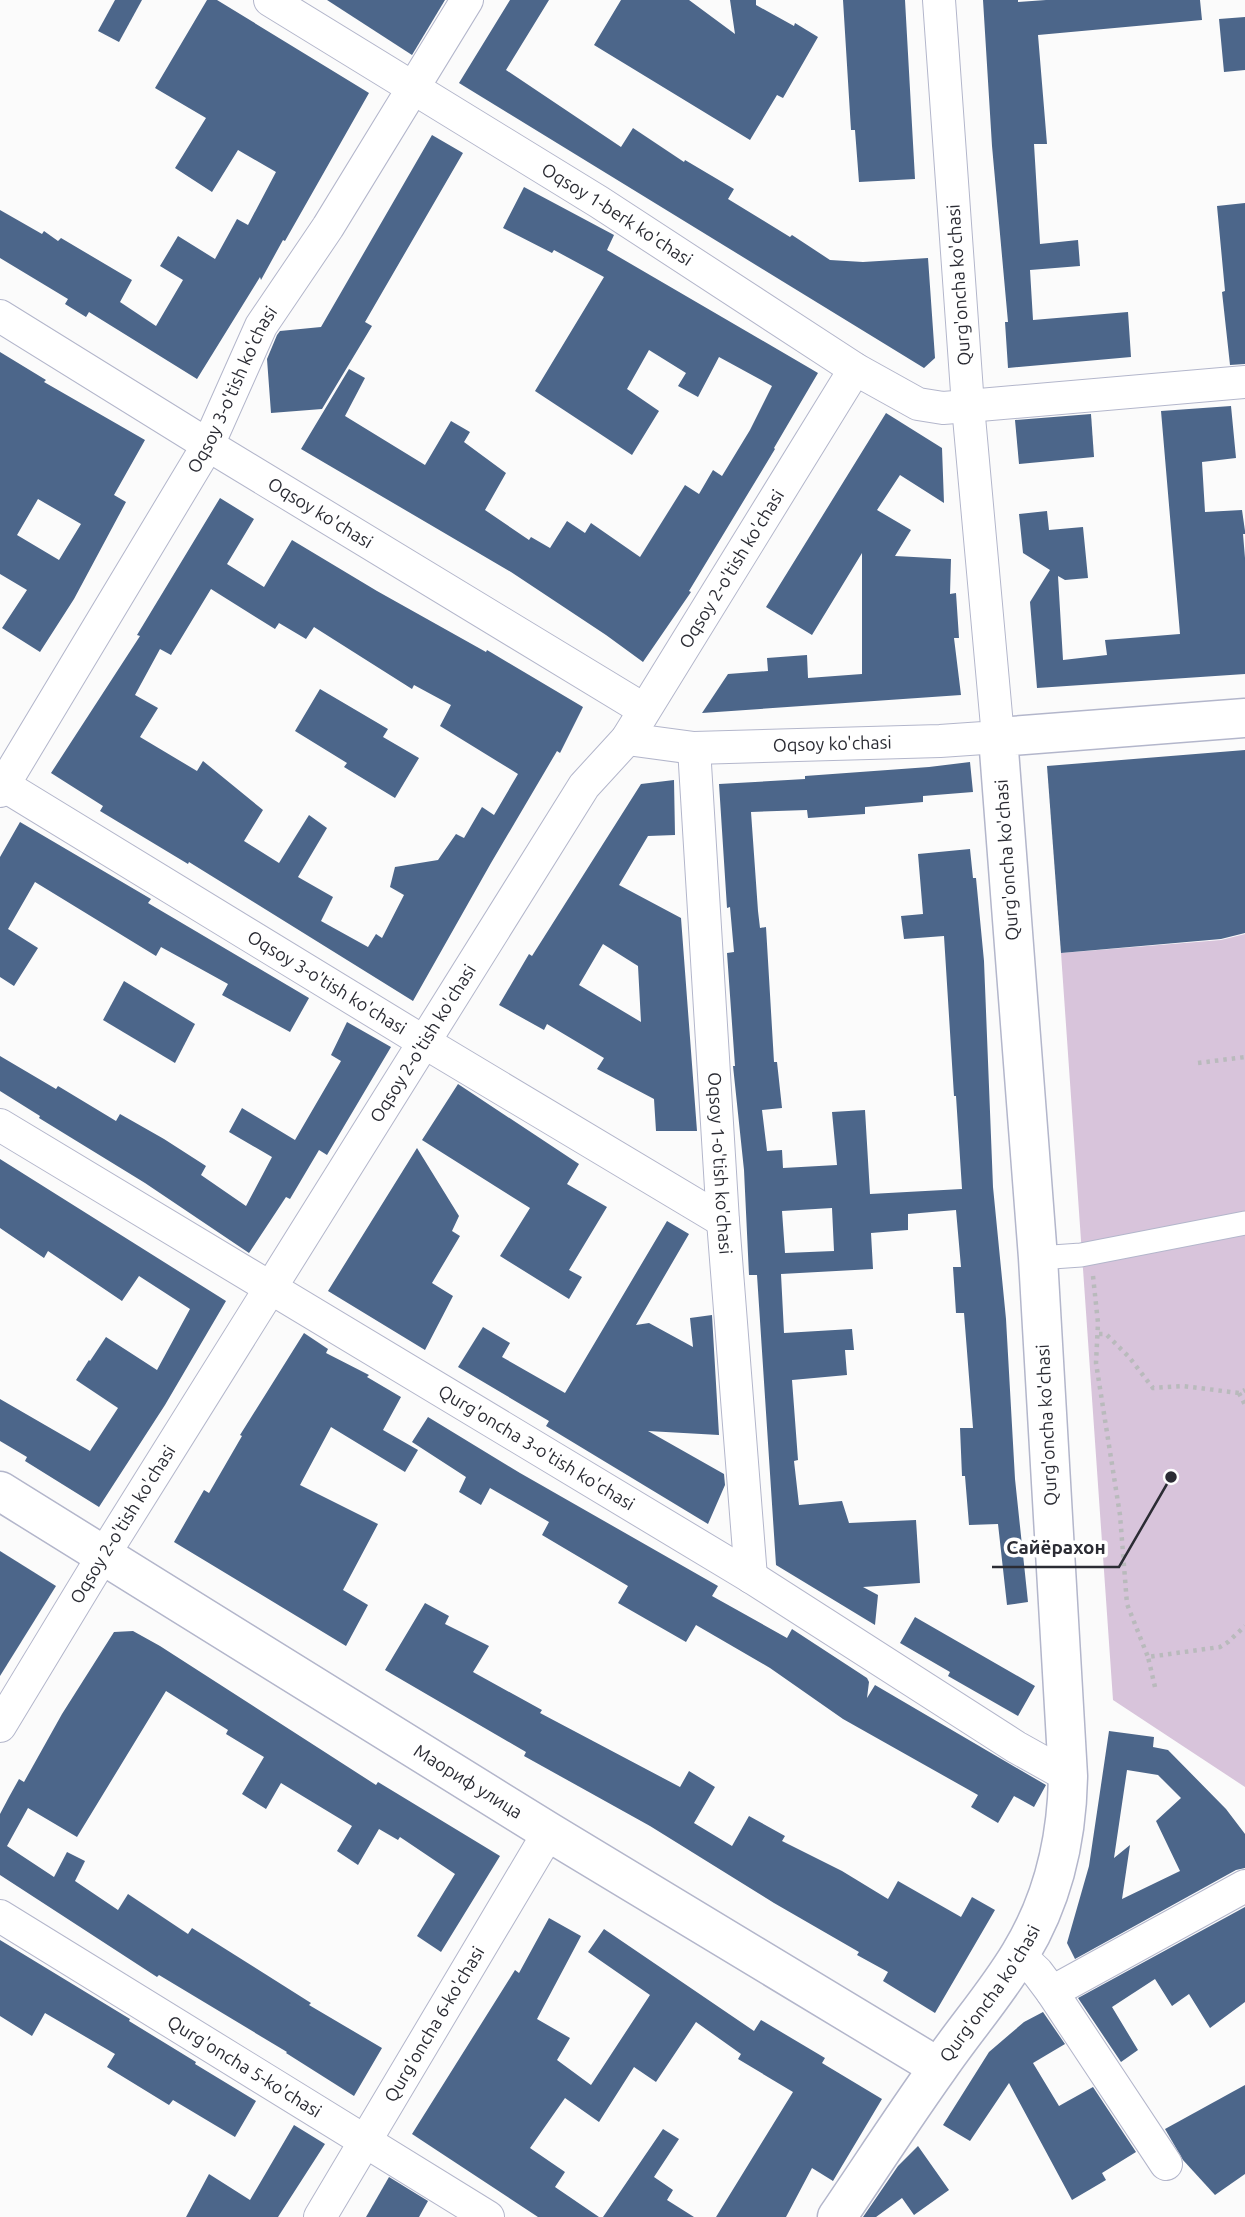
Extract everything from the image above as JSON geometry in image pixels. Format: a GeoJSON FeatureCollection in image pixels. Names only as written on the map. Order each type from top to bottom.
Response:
{"type":"FeatureCollection","features":[{"type":"Feature","properties":{"kind":"street","name":"Oqsoy 1-berk ko'chasi"},"geometry":{"type":"LineString","coordinates":[[270,0],[599,202],[855,369],[918,404],[943,408],[968,406]]}},
{"type":"Feature","properties":{"kind":"street","name":"Oqsoy 3-o'tish ko'chasi"},"geometry":{"type":"LineString","coordinates":[[467,0],[328,227],[261,326],[208,446],[1,786],[723,1221]]}},
{"type":"Feature","properties":{"kind":"street","name":"Qurg'oncha ko'chasi"},"geometry":{"type":"LineString","coordinates":[[837,2217],[938,2067],[1019,1955],[1034,1928],[1057,1868],[1066,1826],[1068,1776],[1038,1258],[998,737],[968,406],[939,0]]}},
{"type":"Feature","properties":{"kind":"street","name":"Oqsoy ko'chasi"},"geometry":{"type":"LineString","coordinates":[[0,316],[208,446],[643,709]]}},
{"type":"Feature","properties":{"kind":"street","name":"Oqsoy 2-o'tish ko'chasi"},"geometry":{"type":"LineString","coordinates":[[0,1726],[103,1556],[584,786],[627,739],[643,709],[855,369]]}},
{"type":"Feature","properties":{"kind":"street"},"geometry":{"type":"LineString","coordinates":[[968,406],[1245,382]]}},
{"type":"Feature","properties":{"kind":"street"},"geometry":{"type":"LineString","coordinates":[[998,737],[1245,718]]}},
{"type":"Feature","properties":{"kind":"street","name":"Oqsoy ko'chasi"},"geometry":{"type":"LineString","coordinates":[[627,739],[694,748],[998,737]]}},
{"type":"Feature","properties":{"kind":"street","name":"Oqsoy 1-o'tish ko'chasi"},"geometry":{"type":"LineString","coordinates":[[694,748],[723,1221],[751,1577]]}},
{"type":"Feature","properties":{"kind":"street","name":"Qurg'oncha 3-o'tish ko'chasi"},"geometry":{"type":"LineString","coordinates":[[0,1125],[751,1577],[1016,1747],[1068,1776]]}},
{"type":"Feature","properties":{"kind":"street"},"geometry":{"type":"LineString","coordinates":[[1038,1258],[1090,1253],[1245,1223]]}},
{"type":"Feature","properties":{"kind":"street","name":"Маориф улица"},"geometry":{"type":"LineString","coordinates":[[0,1491],[549,1832],[938,2067]]}},
{"type":"Feature","properties":{"kind":"street","name":"Qurg'oncha 6-ko'chasi"},"geometry":{"type":"LineString","coordinates":[[320,2217],[549,1832]]}},
{"type":"Feature","properties":{"kind":"street"},"geometry":{"type":"LineString","coordinates":[[1052,1992],[1245,1886]]}},
{"type":"Feature","properties":{"kind":"street","name":"Qurg'oncha 5-ko'chasi"},"geometry":{"type":"LineString","coordinates":[[0,1916],[488,2217]]}},
{"type":"Feature","properties":{"kind":"street"},"geometry":{"type":"LineString","coordinates":[[1019,1955],[1037,1972],[1052,1992],[1166,2164]]}},
{"type":"Feature","properties":{"kind":"path"},"geometry":{"type":"LineString","coordinates":[[1198,1063],[1245,1057]]}},
{"type":"Feature","properties":{"kind":"path"},"geometry":{"type":"LineString","coordinates":[[1090,1253],[1099,1334],[1096,1363],[1120,1515],[1128,1604],[1148,1657],[1155,1687]]}},
{"type":"Feature","properties":{"kind":"path"},"geometry":{"type":"LineString","coordinates":[[1099,1334],[1106,1334],[1129,1357],[1153,1388],[1183,1386],[1239,1393],[1245,1390]]}},
{"type":"Feature","properties":{"kind":"path"},"geometry":{"type":"LineString","coordinates":[[1239,1393],[1245,1405]]}},
{"type":"Feature","properties":{"kind":"path"},"geometry":{"type":"LineString","coordinates":[[1148,1657],[1220,1647],[1245,1626]]}},
{"type":"Feature","properties":{"kind":"shaded area"},"geometry":{"type":"Polygon","coordinates":[[[1245,934],[1245,1787],[1113,1700],[1061,953],[1221,940],[1245,934]]]}},
{"type":"Feature","properties":{"kind":"building"},"geometry":{"type":"Polygon","coordinates":[[[115,0],[142,0],[119,42],[98,31],[115,0]]]}},
{"type":"Feature","properties":{"kind":"building"},"geometry":{"type":"Polygon","coordinates":[[[207,0],[217,0],[369,93],[285,241],[283,240],[261,280],[260,277],[197,379],[89,312],[86,317],[65,304],[68,299],[0,258],[0,210],[42,234],[44,231],[58,241],[61,238],[132,280],[120,302],[156,326],[183,280],[160,266],[178,236],[215,259],[237,219],[248,225],[276,172],[238,150],[212,192],[175,168],[206,118],[155,88],[207,0]]]}},
{"type":"Feature","properties":{"kind":"building"},"geometry":{"type":"Polygon","coordinates":[[[327,0],[445,0],[412,55],[327,0]]]}},
{"type":"Feature","properties":{"kind":"building"},"geometry":{"type":"Polygon","coordinates":[[[510,0],[549,0],[506,70],[621,147],[633,128],[684,162],[685,160],[734,189],[728,199],[830,260],[863,262],[928,258],[935,358],[924,368],[459,83],[510,0]]]}},
{"type":"Feature","properties":{"kind":"building"},"geometry":{"type":"Polygon","coordinates":[[[621,0],[689,0],[735,34],[730,0],[756,0],[756,5],[818,37],[783,98],[777,95],[750,140],[594,45],[621,0]]]}},
{"type":"Feature","properties":{"kind":"building"},"geometry":{"type":"Polygon","coordinates":[[[843,0],[905,0],[915,179],[859,182],[855,130],[851,130],[843,0]]]}},
{"type":"Feature","properties":{"kind":"building"},"geometry":{"type":"Polygon","coordinates":[[[983,0],[1200,0],[1202,20],[1038,35],[1047,144],[1034,144],[1040,244],[1078,240],[1080,266],[1030,270],[1033,320],[1128,312],[1131,357],[1008,368],[1005,322],[1008,322],[992,146],[983,0]]]}},
{"type":"Feature","properties":{"kind":"building"},"geometry":{"type":"Polygon","coordinates":[[[1245,17],[1245,70],[1224,72],[1219,19],[1245,17]]]}},
{"type":"Feature","properties":{"kind":"building"},"geometry":{"type":"Polygon","coordinates":[[[432,135],[463,153],[365,322],[372,326],[322,409],[271,413],[267,359],[277,335],[280,331],[321,327],[432,135]]]}},
{"type":"Feature","properties":{"kind":"building"},"geometry":{"type":"Polygon","coordinates":[[[524,187],[614,235],[607,250],[818,373],[689,591],[691,592],[643,662],[511,572],[301,449],[349,369],[365,378],[345,416],[425,465],[451,421],[470,432],[464,442],[506,473],[485,510],[529,540],[531,537],[550,548],[567,521],[585,533],[591,523],[640,557],[685,485],[699,494],[713,470],[722,476],[750,430],[772,386],[719,357],[698,397],[678,386],[686,373],[649,350],[627,389],[659,411],[632,455],[535,391],[604,277],[554,250],[552,253],[503,228],[524,187]]]}},
{"type":"Feature","properties":{"kind":"building"},"geometry":{"type":"Polygon","coordinates":[[[1245,203],[1245,364],[1230,365],[1217,206],[1245,203]]]}},
{"type":"Feature","properties":{"kind":"building"},"geometry":{"type":"Polygon","coordinates":[[[0,352],[46,380],[44,382],[145,440],[114,495],[126,502],[74,599],[40,652],[2,628],[27,590],[0,574],[0,352]],[[38,499],[17,535],[59,560],[81,524],[38,499]]]}},
{"type":"Feature","properties":{"kind":"building"},"geometry":{"type":"Polygon","coordinates":[[[1231,406],[1236,458],[1202,462],[1205,512],[1242,510],[1245,531],[1245,674],[1037,688],[1030,602],[1050,570],[1023,553],[1019,514],[1047,511],[1049,530],[1083,527],[1088,578],[1065,580],[1058,576],[1063,660],[1107,655],[1105,640],[1180,634],[1161,411],[1231,406]]]}},
{"type":"Feature","properties":{"kind":"building"},"geometry":{"type":"Polygon","coordinates":[[[886,413],[942,448],[944,503],[900,475],[877,510],[911,530],[895,556],[951,559],[950,594],[956,593],[959,638],[954,638],[961,695],[702,713],[728,674],[768,671],[767,658],[807,655],[808,678],[862,674],[862,553],[812,635],[766,607],[886,413]]]}},
{"type":"Feature","properties":{"kind":"building"},"geometry":{"type":"Polygon","coordinates":[[[1091,414],[1094,457],[1019,464],[1015,420],[1091,414]]]}},
{"type":"Feature","properties":{"kind":"building"},"geometry":{"type":"Polygon","coordinates":[[[220,498],[254,519],[227,564],[264,587],[292,540],[583,707],[560,753],[557,751],[413,1001],[189,862],[188,864],[100,811],[103,806],[51,773],[140,636],[137,635],[220,498]],[[211,589],[171,655],[160,649],[135,695],[158,708],[140,737],[197,771],[203,761],[263,810],[244,841],[279,863],[309,815],[327,828],[298,877],[333,897],[321,921],[368,947],[376,934],[382,938],[404,895],[390,887],[395,867],[438,860],[456,834],[464,838],[482,807],[494,815],[518,774],[440,726],[451,705],[414,685],[412,689],[314,627],[306,639],[279,623],[275,629],[211,589]]]}},
{"type":"Feature","properties":{"kind":"building"},"geometry":{"type":"Polygon","coordinates":[[[320,689],[388,729],[383,737],[419,758],[395,798],[344,767],[347,763],[295,731],[320,689]]]}},
{"type":"Feature","properties":{"kind":"building"},"geometry":{"type":"Polygon","coordinates":[[[1245,750],[1245,933],[1221,939],[1061,953],[1047,766],[1245,750]]]}},
{"type":"Feature","properties":{"kind":"building"},"geometry":{"type":"Polygon","coordinates":[[[970,762],[973,792],[923,796],[923,802],[865,807],[865,814],[808,818],[807,810],[751,812],[758,911],[760,928],[766,927],[774,1062],[777,1062],[782,1108],[762,1110],[767,1151],[782,1150],[783,1168],[837,1165],[832,1112],[865,1110],[870,1194],[962,1189],[944,936],[904,939],[901,916],[923,914],[918,854],[970,849],[973,878],[976,878],[984,961],[993,1187],[1006,1319],[1015,1479],[1028,1602],[1007,1605],[998,1524],[969,1525],[965,1476],[962,1476],[960,1428],[973,1428],[964,1313],[956,1313],[953,1267],[961,1267],[956,1210],[908,1214],[908,1230],[871,1233],[873,1269],[781,1274],[784,1333],[852,1329],[854,1350],[845,1350],[847,1375],[792,1380],[798,1460],[794,1461],[799,1505],[842,1501],[849,1523],[916,1520],[920,1583],[863,1587],[878,1595],[875,1625],[776,1565],[757,1275],[749,1275],[744,1170],[733,1066],[727,953],[734,952],[730,907],[727,908],[719,784],[970,762]],[[832,1208],[782,1211],[785,1253],[834,1251],[832,1208]]]}},
{"type":"Feature","properties":{"kind":"building"},"geometry":{"type":"Polygon","coordinates":[[[674,780],[675,835],[648,836],[619,885],[681,918],[697,1131],[656,1131],[654,1099],[597,1069],[604,1058],[547,1024],[544,1030],[499,1005],[529,954],[532,956],[641,784],[674,780]],[[603,944],[579,985],[641,1022],[638,966],[603,944]]]}},
{"type":"Feature","properties":{"kind":"building"},"geometry":{"type":"Polygon","coordinates":[[[20,822],[151,899],[148,903],[309,998],[290,1032],[222,995],[228,984],[161,947],[156,956],[35,882],[8,929],[38,948],[14,986],[0,977],[0,857],[20,822]]]}},
{"type":"Feature","properties":{"kind":"building"},"geometry":{"type":"Polygon","coordinates":[[[124,981],[195,1024],[175,1063],[103,1020],[124,981]]]}},
{"type":"Feature","properties":{"kind":"building"},"geometry":{"type":"Polygon","coordinates":[[[347,1022],[391,1047],[327,1155],[319,1150],[290,1199],[286,1197],[249,1253],[0,1091],[0,1056],[56,1089],[58,1086],[116,1121],[120,1114],[164,1139],[206,1166],[201,1175],[246,1206],[272,1157],[229,1132],[242,1108],[295,1140],[341,1061],[331,1055],[347,1022]]]}},
{"type":"Feature","properties":{"kind":"building"},"geometry":{"type":"Polygon","coordinates":[[[458,1084],[579,1164],[567,1184],[607,1207],[569,1270],[582,1277],[569,1299],[500,1256],[530,1208],[422,1140],[458,1084]]]}},
{"type":"Feature","properties":{"kind":"building"},"geometry":{"type":"Polygon","coordinates":[[[417,1148],[459,1216],[452,1231],[460,1236],[432,1283],[453,1296],[425,1350],[328,1291],[417,1148]]]}},
{"type":"Feature","properties":{"kind":"building"},"geometry":{"type":"Polygon","coordinates":[[[0,1159],[226,1301],[165,1405],[99,1507],[25,1461],[27,1457],[0,1441],[0,1399],[90,1451],[118,1408],[76,1380],[89,1360],[106,1337],[157,1370],[190,1309],[139,1276],[122,1301],[48,1251],[44,1258],[0,1228],[0,1159]]]}},
{"type":"Feature","properties":{"kind":"building"},"geometry":{"type":"Polygon","coordinates":[[[667,1221],[689,1234],[636,1325],[649,1323],[693,1347],[690,1318],[712,1315],[719,1435],[648,1431],[724,1474],[725,1485],[708,1524],[546,1426],[549,1421],[458,1367],[483,1327],[510,1343],[502,1357],[565,1393],[667,1221]]]}},
{"type":"Feature","properties":{"kind":"building"},"geometry":{"type":"Polygon","coordinates":[[[304,1333],[328,1349],[326,1353],[369,1375],[367,1377],[401,1397],[383,1430],[418,1450],[405,1472],[331,1427],[300,1485],[378,1524],[343,1590],[368,1605],[346,1646],[174,1542],[204,1490],[209,1493],[242,1436],[240,1435],[304,1333]]]}},
{"type":"Feature","properties":{"kind":"building"},"geometry":{"type":"Polygon","coordinates":[[[428,1417],[718,1586],[712,1596],[787,1638],[792,1629],[867,1678],[867,1698],[875,1685],[1046,1785],[1034,1807],[1014,1796],[998,1823],[971,1807],[978,1795],[843,1719],[770,1668],[696,1625],[686,1642],[618,1603],[628,1586],[542,1535],[549,1522],[490,1488],[481,1505],[459,1492],[466,1477],[412,1442],[428,1417]]]}},
{"type":"Feature","properties":{"kind":"building"},"geometry":{"type":"Polygon","coordinates":[[[0,1551],[56,1586],[0,1676],[0,1551]]]}},
{"type":"Feature","properties":{"kind":"building"},"geometry":{"type":"Polygon","coordinates":[[[425,1603],[449,1616],[445,1624],[489,1646],[473,1672],[542,1710],[540,1713],[680,1787],[689,1771],[715,1787],[694,1823],[732,1846],[749,1816],[785,1836],[782,1841],[842,1871],[888,1899],[898,1881],[961,1917],[972,1897],[995,1910],[935,2013],[883,1981],[888,1972],[857,1955],[859,1952],[650,1826],[524,1756],[526,1752],[385,1670],[425,1603]]]}},
{"type":"Feature","properties":{"kind":"building"},"geometry":{"type":"Polygon","coordinates":[[[915,1617],[1035,1686],[1018,1716],[948,1676],[950,1672],[900,1643],[915,1617]]]}},
{"type":"Feature","properties":{"kind":"building"},"geometry":{"type":"Polygon","coordinates":[[[133,1631],[376,1785],[378,1782],[500,1856],[441,1952],[417,1936],[455,1874],[400,1837],[398,1840],[379,1829],[358,1865],[337,1851],[352,1826],[281,1783],[266,1809],[242,1794],[264,1757],[226,1734],[228,1730],[166,1691],[77,1837],[28,1808],[7,1846],[54,1877],[67,1852],[85,1861],[75,1881],[118,1910],[128,1894],[188,1934],[192,1928],[311,2003],[309,2005],[382,2048],[354,2096],[287,2052],[159,1975],[157,1977],[0,1875],[0,1814],[9,1797],[19,1779],[24,1782],[62,1714],[114,1632],[133,1631]]]}},
{"type":"Feature","properties":{"kind":"building"},"geometry":{"type":"Polygon","coordinates":[[[1109,1731],[1154,1737],[1153,1747],[1168,1750],[1226,1809],[1245,1834],[1245,1868],[1236,1870],[1075,1959],[1067,1943],[1089,1866],[1109,1731]],[[1127,1770],[1114,1858],[1130,1845],[1122,1899],[1180,1871],[1156,1821],[1181,1798],[1158,1775],[1127,1770]]]}},
{"type":"Feature","properties":{"kind":"building"},"geometry":{"type":"Polygon","coordinates":[[[1245,1907],[1245,2002],[1210,2028],[1189,1994],[1172,2006],[1155,1979],[1112,2007],[1138,2050],[1121,2062],[1078,1998],[1245,1907]]]}},
{"type":"Feature","properties":{"kind":"building"},"geometry":{"type":"Polygon","coordinates":[[[549,1918],[581,1936],[537,2019],[570,2038],[557,2060],[591,2085],[650,1995],[588,1952],[604,1929],[754,2031],[761,2020],[825,2058],[822,2063],[882,2099],[833,2181],[812,2168],[786,2217],[716,2217],[793,2092],[738,2059],[741,2054],[696,2022],[656,2082],[634,2067],[599,2122],[565,2098],[530,2148],[565,2172],[555,2187],[599,2217],[538,2217],[412,2134],[515,1970],[519,1973],[549,1918]]]}},
{"type":"Feature","properties":{"kind":"building"},"geometry":{"type":"Polygon","coordinates":[[[0,1940],[130,2019],[129,2021],[196,2062],[195,2064],[256,2101],[235,2137],[173,2100],[169,2105],[107,2067],[115,2054],[45,2013],[32,2036],[0,2016],[0,1940]]]}},
{"type":"Feature","properties":{"kind":"building"},"geometry":{"type":"Polygon","coordinates":[[[1043,2012],[1065,2044],[1033,2063],[1059,2106],[1093,2087],[1136,2152],[1102,2173],[1106,2180],[1072,2200],[1009,2083],[970,2141],[943,2125],[989,2052],[1024,2022],[1043,2012]]]}},
{"type":"Feature","properties":{"kind":"building"},"geometry":{"type":"Polygon","coordinates":[[[1245,2085],[1245,2174],[1215,2195],[1183,2160],[1165,2129],[1245,2085]]]}},
{"type":"Feature","properties":{"kind":"building"},"geometry":{"type":"Polygon","coordinates":[[[294,2125],[325,2144],[278,2217],[186,2217],[209,2174],[250,2200],[294,2125]]]}},
{"type":"Feature","properties":{"kind":"building"},"geometry":{"type":"Polygon","coordinates":[[[663,2129],[679,2139],[654,2177],[673,2190],[667,2200],[694,2217],[603,2217],[663,2129]]]}},
{"type":"Feature","properties":{"kind":"building"},"geometry":{"type":"Polygon","coordinates":[[[918,2146],[949,2190],[914,2215],[902,2198],[876,2217],[863,2217],[898,2166],[918,2146]]]}},
{"type":"Feature","properties":{"kind":"building"},"geometry":{"type":"Polygon","coordinates":[[[389,2177],[428,2201],[419,2217],[366,2217],[389,2177]]]}},
{"type":"Feature","properties":{"kind":"place","name":"Сайёрахон"},"geometry":{"type":"Point","coordinates":[1171,1477]}}]}
